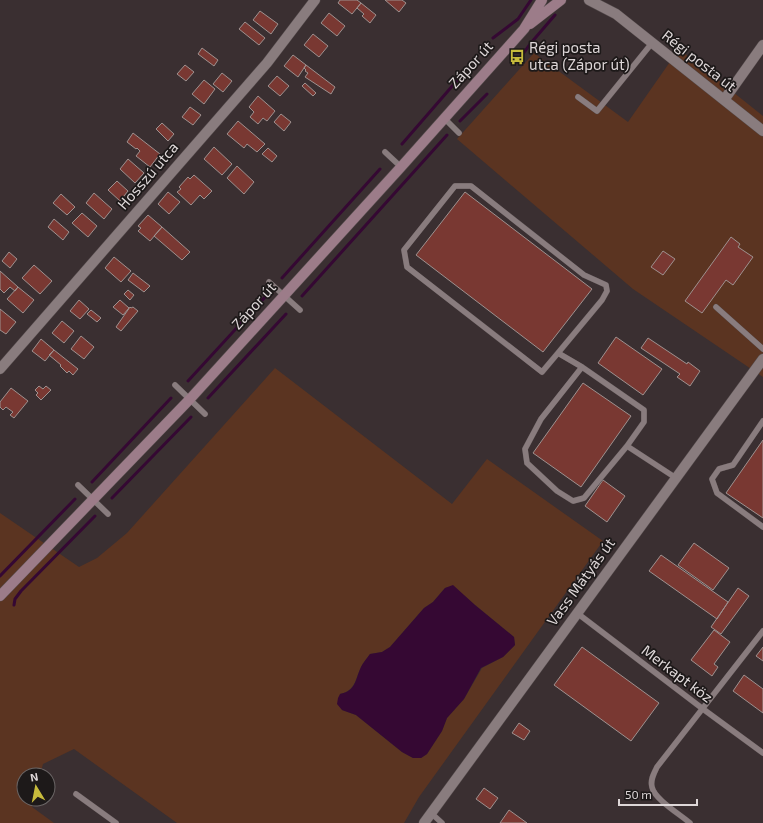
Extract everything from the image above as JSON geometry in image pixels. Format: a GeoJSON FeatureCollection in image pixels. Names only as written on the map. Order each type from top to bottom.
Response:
{"type":"FeatureCollection","features":[{"type":"Feature","properties":{"kind":"street","name":"Hosszú utca"},"geometry":{"type":"LineString","coordinates":[[0,369],[267,62],[315,0]]}},
{"type":"Feature","properties":{"kind":"street","name":"Zápor út"},"geometry":{"type":"LineString","coordinates":[[524,29],[542,0]]}},
{"type":"Feature","properties":{"kind":"street","name":"Zápor út"},"geometry":{"type":"LineString","coordinates":[[0,596],[190,399],[524,29],[561,0]]}},
{"type":"Feature","properties":{"kind":"street","name":"Régi posta út"},"geometry":{"type":"LineString","coordinates":[[589,0],[616,14]]}},
{"type":"Feature","properties":{"kind":"street","name":"Régi posta út"},"geometry":{"type":"LineString","coordinates":[[603,0],[616,14],[763,131]]}},
{"type":"Feature","properties":{"kind":"street"},"geometry":{"type":"LineString","coordinates":[[724,100],[763,45]]}},
{"type":"Feature","properties":{"kind":"street","name":"Vass Mátyás út"},"geometry":{"type":"LineString","coordinates":[[424,823],[676,478],[761,366]]}},
{"type":"Feature","properties":{"kind":"lane"},"geometry":{"type":"LineString","coordinates":[[578,97],[597,111],[652,43]]}},
{"type":"Feature","properties":{"kind":"lane"},"geometry":{"type":"LineString","coordinates":[[444,118],[459,133]]}},
{"type":"Feature","properties":{"kind":"lane"},"geometry":{"type":"LineString","coordinates":[[385,152],[401,167]]}},
{"type":"Feature","properties":{"kind":"lane"},"geometry":{"type":"LineString","coordinates":[[455,186],[471,186],[584,275],[606,285],[607,291],[602,300],[558,353],[542,372],[407,267],[404,250],[455,186]]}},
{"type":"Feature","properties":{"kind":"lane"},"geometry":{"type":"LineString","coordinates":[[269,282],[300,310]]}},
{"type":"Feature","properties":{"kind":"lane"},"geometry":{"type":"LineString","coordinates":[[716,307],[763,349]]}},
{"type":"Feature","properties":{"kind":"lane"},"geometry":{"type":"LineString","coordinates":[[558,353],[582,367],[644,410],[644,422],[627,446],[584,498],[573,501],[557,491],[527,463],[525,449],[541,419],[582,367]]}},
{"type":"Feature","properties":{"kind":"lane"},"geometry":{"type":"LineString","coordinates":[[175,385],[205,414]]}},
{"type":"Feature","properties":{"kind":"lane"},"geometry":{"type":"LineString","coordinates":[[763,422],[733,465],[719,469],[712,479],[717,493],[763,527]]}},
{"type":"Feature","properties":{"kind":"lane"},"geometry":{"type":"LineString","coordinates":[[627,446],[676,478]]}},
{"type":"Feature","properties":{"kind":"lane"},"geometry":{"type":"LineString","coordinates":[[78,485],[108,514]]}},
{"type":"Feature","properties":{"kind":"lane","name":"Merkapt köz"},"geometry":{"type":"LineString","coordinates":[[577,613],[763,753]]}},
{"type":"Feature","properties":{"kind":"lane"},"geometry":{"type":"LineString","coordinates":[[690,823],[655,794],[651,786],[653,776],[657,767],[763,631]]}},
{"type":"Feature","properties":{"kind":"lane"},"geometry":{"type":"LineString","coordinates":[[76,794],[116,823]]}},
{"type":"Feature","properties":{"kind":"lane"},"geometry":{"type":"LineString","coordinates":[[431,813],[442,823]]}},
{"type":"Feature","properties":{"kind":"shaded area"},"geometry":{"type":"Polygon","coordinates":[[[679,49],[763,116],[763,377],[633,289],[457,139],[534,53],[628,122],[679,49]]]}},
{"type":"Feature","properties":{"kind":"shaded area"},"geometry":{"type":"Polygon","coordinates":[[[275,368],[452,504],[487,459],[603,541],[419,797],[404,823],[177,823],[74,749],[43,764],[42,767],[16,767],[16,807],[32,807],[54,823],[0,823],[0,513],[79,567],[97,558],[127,533],[275,368]],[[453,586],[445,588],[433,602],[424,608],[390,647],[382,652],[370,654],[362,665],[352,688],[345,693],[340,694],[342,710],[356,715],[402,752],[413,758],[421,758],[427,754],[442,731],[447,718],[464,699],[482,668],[503,657],[515,645],[514,637],[453,586]]]}},
{"type":"Feature","properties":{"kind":"shaded area"},"geometry":{"type":"Polygon","coordinates":[[[453,585],[514,637],[515,645],[503,657],[481,668],[464,699],[447,718],[442,731],[427,754],[421,758],[413,758],[402,752],[356,715],[342,710],[337,704],[338,698],[340,694],[345,693],[352,688],[361,667],[370,654],[382,652],[390,647],[424,608],[433,602],[445,588],[453,585]]]}},
{"type":"Feature","properties":{"kind":"building"},"geometry":{"type":"Polygon","coordinates":[[[340,0],[357,0],[361,3],[352,14],[338,3],[340,0]]]}},
{"type":"Feature","properties":{"kind":"building"},"geometry":{"type":"Polygon","coordinates":[[[385,0],[402,0],[406,3],[399,12],[385,0]]]}},
{"type":"Feature","properties":{"kind":"building"},"geometry":{"type":"Polygon","coordinates":[[[361,3],[376,15],[370,23],[362,16],[364,14],[357,8],[361,3]]]}},
{"type":"Feature","properties":{"kind":"building"},"geometry":{"type":"Polygon","coordinates":[[[260,11],[278,24],[271,34],[253,20],[260,11]]]}},
{"type":"Feature","properties":{"kind":"building"},"geometry":{"type":"Polygon","coordinates":[[[329,13],[345,26],[337,36],[321,23],[329,13]]]}},
{"type":"Feature","properties":{"kind":"building"},"geometry":{"type":"Polygon","coordinates":[[[245,22],[265,38],[259,45],[239,29],[245,22]]]}},
{"type":"Feature","properties":{"kind":"building"},"geometry":{"type":"Polygon","coordinates":[[[313,34],[328,46],[319,57],[304,45],[313,34]]]}},
{"type":"Feature","properties":{"kind":"building"},"geometry":{"type":"Polygon","coordinates":[[[202,48],[218,60],[214,66],[198,54],[202,48]]]}},
{"type":"Feature","properties":{"kind":"building"},"geometry":{"type":"Polygon","coordinates":[[[293,55],[306,65],[298,77],[284,66],[293,55]]]}},
{"type":"Feature","properties":{"kind":"building"},"geometry":{"type":"Polygon","coordinates":[[[185,65],[194,72],[186,81],[177,74],[185,65]]]}},
{"type":"Feature","properties":{"kind":"building"},"geometry":{"type":"Polygon","coordinates":[[[306,65],[335,87],[331,94],[305,77],[308,73],[304,68],[306,65]]]}},
{"type":"Feature","properties":{"kind":"building"},"geometry":{"type":"Polygon","coordinates":[[[222,73],[232,81],[223,92],[213,84],[222,73]]]}},
{"type":"Feature","properties":{"kind":"building"},"geometry":{"type":"Polygon","coordinates":[[[277,76],[289,86],[280,96],[268,86],[277,76]]]}},
{"type":"Feature","properties":{"kind":"building"},"geometry":{"type":"Polygon","coordinates":[[[204,80],[215,89],[204,104],[192,94],[204,80]]]}},
{"type":"Feature","properties":{"kind":"building"},"geometry":{"type":"Polygon","coordinates":[[[305,83],[316,93],[313,96],[302,86],[305,83]]]}},
{"type":"Feature","properties":{"kind":"building"},"geometry":{"type":"Polygon","coordinates":[[[258,96],[275,111],[267,121],[263,118],[258,124],[250,117],[254,112],[249,107],[258,96]]]}},
{"type":"Feature","properties":{"kind":"building"},"geometry":{"type":"Polygon","coordinates":[[[190,107],[201,115],[193,125],[182,117],[190,107]]]}},
{"type":"Feature","properties":{"kind":"building"},"geometry":{"type":"Polygon","coordinates":[[[281,114],[291,122],[284,131],[274,122],[281,114]]]}},
{"type":"Feature","properties":{"kind":"building"},"geometry":{"type":"Polygon","coordinates":[[[238,121],[265,144],[257,152],[247,144],[244,148],[227,134],[238,121]]]}},
{"type":"Feature","properties":{"kind":"building"},"geometry":{"type":"Polygon","coordinates":[[[162,123],[174,134],[168,141],[156,129],[162,123]]]}},
{"type":"Feature","properties":{"kind":"building"},"geometry":{"type":"Polygon","coordinates":[[[133,133],[160,154],[150,167],[136,156],[140,151],[127,142],[133,133]]]}},
{"type":"Feature","properties":{"kind":"building"},"geometry":{"type":"Polygon","coordinates":[[[214,147],[232,164],[222,175],[204,159],[214,147]]]}},
{"type":"Feature","properties":{"kind":"building"},"geometry":{"type":"Polygon","coordinates":[[[268,148],[277,156],[272,162],[262,154],[268,148]]]}},
{"type":"Feature","properties":{"kind":"building"},"geometry":{"type":"Polygon","coordinates":[[[128,159],[144,173],[135,183],[120,169],[128,159]]]}},
{"type":"Feature","properties":{"kind":"building"},"geometry":{"type":"Polygon","coordinates":[[[237,166],[254,182],[244,194],[227,178],[237,166]]]}},
{"type":"Feature","properties":{"kind":"building"},"geometry":{"type":"Polygon","coordinates":[[[194,175],[212,191],[204,199],[200,195],[191,205],[177,192],[181,189],[179,187],[188,177],[190,179],[194,175]]]}},
{"type":"Feature","properties":{"kind":"building"},"geometry":{"type":"Polygon","coordinates":[[[117,181],[128,191],[120,201],[108,190],[117,181]]]}},
{"type":"Feature","properties":{"kind":"building"},"geometry":{"type":"Polygon","coordinates":[[[168,192],[180,202],[169,214],[158,204],[168,192]]]}},
{"type":"Feature","properties":{"kind":"building"},"geometry":{"type":"Polygon","coordinates":[[[465,192],[592,289],[543,352],[416,255],[465,192]]]}},
{"type":"Feature","properties":{"kind":"building"},"geometry":{"type":"Polygon","coordinates":[[[94,193],[112,209],[104,219],[86,203],[94,193]]]}},
{"type":"Feature","properties":{"kind":"building"},"geometry":{"type":"Polygon","coordinates":[[[61,194],[75,207],[67,215],[53,203],[61,194]]]}},
{"type":"Feature","properties":{"kind":"building"},"geometry":{"type":"Polygon","coordinates":[[[82,213],[97,226],[88,237],[72,223],[82,213]]]}},
{"type":"Feature","properties":{"kind":"building"},"geometry":{"type":"Polygon","coordinates":[[[148,215],[162,227],[150,241],[138,231],[141,228],[138,226],[148,215]]]}},
{"type":"Feature","properties":{"kind":"building"},"geometry":{"type":"Polygon","coordinates":[[[54,219],[69,232],[63,240],[48,227],[54,219]]]}},
{"type":"Feature","properties":{"kind":"building"},"geometry":{"type":"Polygon","coordinates":[[[162,227],[190,252],[182,260],[154,236],[162,227]]]}},
{"type":"Feature","properties":{"kind":"building"},"geometry":{"type":"Polygon","coordinates":[[[731,237],[740,244],[738,247],[753,257],[733,285],[726,280],[702,313],[685,301],[731,237]]]}},
{"type":"Feature","properties":{"kind":"building"},"geometry":{"type":"Polygon","coordinates":[[[663,251],[675,259],[663,275],[651,267],[663,251]]]}},
{"type":"Feature","properties":{"kind":"building"},"geometry":{"type":"Polygon","coordinates":[[[9,252],[17,259],[10,268],[2,261],[9,252]]]}},
{"type":"Feature","properties":{"kind":"building"},"geometry":{"type":"Polygon","coordinates":[[[114,257],[131,271],[121,282],[105,268],[114,257]]]}},
{"type":"Feature","properties":{"kind":"building"},"geometry":{"type":"Polygon","coordinates":[[[34,265],[52,281],[40,294],[22,278],[34,265]]]}},
{"type":"Feature","properties":{"kind":"building"},"geometry":{"type":"Polygon","coordinates":[[[0,271],[18,287],[15,291],[10,287],[4,293],[0,289],[0,271]]]}},
{"type":"Feature","properties":{"kind":"building"},"geometry":{"type":"Polygon","coordinates":[[[133,273],[150,286],[144,292],[128,280],[133,273]]]}},
{"type":"Feature","properties":{"kind":"building"},"geometry":{"type":"Polygon","coordinates":[[[18,287],[34,300],[23,313],[7,299],[18,287]]]}},
{"type":"Feature","properties":{"kind":"building"},"geometry":{"type":"Polygon","coordinates":[[[128,290],[134,295],[130,300],[124,294],[128,290]]]}},
{"type":"Feature","properties":{"kind":"building"},"geometry":{"type":"Polygon","coordinates":[[[79,300],[89,309],[80,319],[70,311],[79,300]]]}},
{"type":"Feature","properties":{"kind":"building"},"geometry":{"type":"Polygon","coordinates":[[[120,300],[129,308],[123,315],[113,307],[120,300]]]}},
{"type":"Feature","properties":{"kind":"building"},"geometry":{"type":"Polygon","coordinates":[[[130,307],[133,307],[138,311],[121,331],[116,327],[130,307]]]}},
{"type":"Feature","properties":{"kind":"building"},"geometry":{"type":"Polygon","coordinates":[[[0,309],[16,322],[6,334],[0,330],[0,309]]]}},
{"type":"Feature","properties":{"kind":"building"},"geometry":{"type":"Polygon","coordinates":[[[91,310],[101,318],[97,322],[87,314],[91,310]]]}},
{"type":"Feature","properties":{"kind":"building"},"geometry":{"type":"Polygon","coordinates":[[[62,321],[74,331],[64,343],[52,333],[62,321]]]}},
{"type":"Feature","properties":{"kind":"building"},"geometry":{"type":"Polygon","coordinates":[[[81,336],[94,347],[84,359],[71,349],[81,336]]]}},
{"type":"Feature","properties":{"kind":"building"},"geometry":{"type":"Polygon","coordinates":[[[616,337],[662,369],[643,395],[598,363],[616,337]]]}},
{"type":"Feature","properties":{"kind":"building"},"geometry":{"type":"Polygon","coordinates":[[[648,338],[700,371],[690,386],[677,377],[680,374],[641,348],[648,338]]]}},
{"type":"Feature","properties":{"kind":"building"},"geometry":{"type":"Polygon","coordinates":[[[41,339],[54,350],[45,361],[32,351],[41,339]]]}},
{"type":"Feature","properties":{"kind":"building"},"geometry":{"type":"Polygon","coordinates":[[[54,350],[78,369],[73,375],[69,371],[67,373],[60,366],[61,365],[49,355],[54,350]]]}},
{"type":"Feature","properties":{"kind":"building"},"geometry":{"type":"Polygon","coordinates":[[[583,383],[631,416],[581,487],[533,453],[583,383]]]}},
{"type":"Feature","properties":{"kind":"building"},"geometry":{"type":"Polygon","coordinates":[[[39,386],[43,389],[46,386],[51,390],[41,400],[36,395],[38,393],[35,390],[39,386]]]}},
{"type":"Feature","properties":{"kind":"building"},"geometry":{"type":"Polygon","coordinates":[[[11,388],[28,401],[14,418],[10,415],[13,412],[6,407],[3,410],[0,407],[0,402],[11,388]]]}},
{"type":"Feature","properties":{"kind":"building"},"geometry":{"type":"Polygon","coordinates":[[[763,440],[763,518],[726,493],[763,440]]]}},
{"type":"Feature","properties":{"kind":"building"},"geometry":{"type":"Polygon","coordinates":[[[603,480],[625,496],[607,522],[585,506],[603,480]]]}},
{"type":"Feature","properties":{"kind":"building"},"geometry":{"type":"Polygon","coordinates":[[[694,543],[729,568],[713,590],[678,565],[694,543]]]}},
{"type":"Feature","properties":{"kind":"building"},"geometry":{"type":"Polygon","coordinates":[[[661,555],[728,602],[717,619],[649,571],[661,555]]]}},
{"type":"Feature","properties":{"kind":"building"},"geometry":{"type":"Polygon","coordinates":[[[738,588],[749,596],[721,634],[711,627],[738,588]]]}},
{"type":"Feature","properties":{"kind":"building"},"geometry":{"type":"Polygon","coordinates":[[[714,630],[730,642],[714,664],[718,667],[712,676],[691,660],[714,630]]]}},
{"type":"Feature","properties":{"kind":"building"},"geometry":{"type":"Polygon","coordinates":[[[582,647],[659,703],[631,741],[554,685],[582,647]]]}},
{"type":"Feature","properties":{"kind":"building"},"geometry":{"type":"Polygon","coordinates":[[[763,647],[763,661],[756,656],[763,647]]]}},
{"type":"Feature","properties":{"kind":"building"},"geometry":{"type":"Polygon","coordinates":[[[744,675],[763,689],[763,713],[733,691],[744,675]]]}},
{"type":"Feature","properties":{"kind":"building"},"geometry":{"type":"Polygon","coordinates":[[[519,723],[530,731],[524,740],[512,733],[519,723]]]}},
{"type":"Feature","properties":{"kind":"building"},"geometry":{"type":"Polygon","coordinates":[[[484,788],[498,798],[490,809],[476,799],[484,788]]]}},
{"type":"Feature","properties":{"kind":"building"},"geometry":{"type":"Polygon","coordinates":[[[509,810],[527,823],[500,823],[509,810]]]}},
{"type":"Feature","properties":{"kind":"waterway"},"geometry":{"type":"LineString","coordinates":[[493,38],[518,19],[531,0]]}},
{"type":"Feature","properties":{"kind":"waterway"},"geometry":{"type":"LineString","coordinates":[[523,54],[555,15]]}},
{"type":"Feature","properties":{"kind":"waterway"},"geometry":{"type":"LineString","coordinates":[[402,144],[461,76]]}},
{"type":"Feature","properties":{"kind":"waterway"},"geometry":{"type":"LineString","coordinates":[[460,121],[487,94]]}},
{"type":"Feature","properties":{"kind":"waterway"},"geometry":{"type":"LineString","coordinates":[[302,296],[447,135]]}},
{"type":"Feature","properties":{"kind":"waterway"},"geometry":{"type":"LineString","coordinates":[[282,278],[380,169]]}},
{"type":"Feature","properties":{"kind":"waterway"},"geometry":{"type":"LineString","coordinates":[[188,381],[266,296]]}},
{"type":"Feature","properties":{"kind":"waterway"},"geometry":{"type":"LineString","coordinates":[[208,398],[286,314]]}},
{"type":"Feature","properties":{"kind":"waterway"},"geometry":{"type":"LineString","coordinates":[[92,482],[171,398]]}},
{"type":"Feature","properties":{"kind":"waterway"},"geometry":{"type":"LineString","coordinates":[[112,498],[191,417]]}},
{"type":"Feature","properties":{"kind":"waterway"},"geometry":{"type":"LineString","coordinates":[[0,576],[75,499]]}},
{"type":"Feature","properties":{"kind":"waterway"},"geometry":{"type":"LineString","coordinates":[[14,605],[15,599],[21,591],[95,516]]}},
{"type":"Feature","properties":{"kind":"place","name":"Régi posta utca (Zápor út)"},"geometry":{"type":"Point","coordinates":[517,57]}}]}
